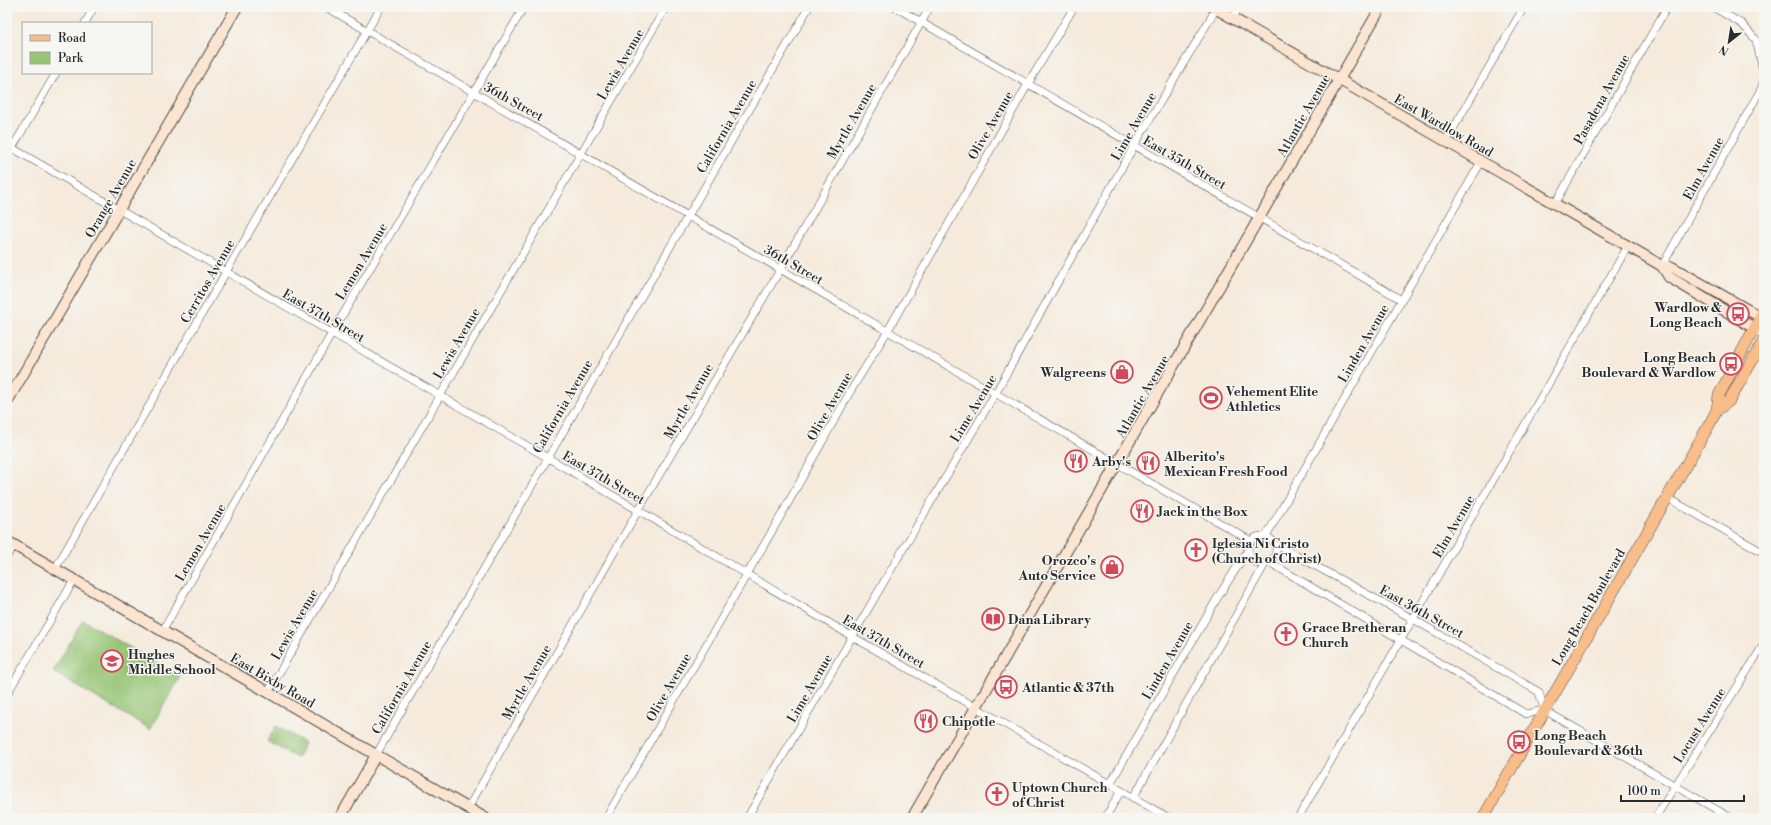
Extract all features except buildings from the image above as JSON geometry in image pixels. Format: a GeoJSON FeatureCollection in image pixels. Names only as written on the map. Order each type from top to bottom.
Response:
{"type":"FeatureCollection","features":[{"type":"Feature","properties":{"kind":"main road","name":"Orange Avenue"},"geometry":{"type":"LineString","coordinates":[[7,402],[237,7]]}},
{"type":"Feature","properties":{"kind":"main road","name":"Atlantic Avenue"},"geometry":{"type":"LineString","coordinates":[[912,818],[977,708],[1381,7]]}},
{"type":"Feature","properties":{"kind":"main road","name":"East Wardlow Road"},"geometry":{"type":"LineString","coordinates":[[1215,8],[1662,266],[1669,276],[1764,334]]}},
{"type":"Feature","properties":{"kind":"main road","name":"East Wardlow Road"},"geometry":{"type":"LineString","coordinates":[[1662,266],[1672,267],[1763,316]]}},
{"type":"Feature","properties":{"kind":"main road","name":"Long Beach Boulevard"},"geometry":{"type":"LineString","coordinates":[[1483,818],[1544,710],[1668,498],[1717,410],[1719,395],[1754,328],[1763,316]]}},
{"type":"Feature","properties":{"kind":"main road","name":"Long Beach Boulevard"},"geometry":{"type":"LineString","coordinates":[[1717,410],[1729,401],[1764,340]]}},
{"type":"Feature","properties":{"kind":"main road","name":"East Bixby Road"},"geometry":{"type":"LineString","coordinates":[[10,543],[485,818]]}},
{"type":"Feature","properties":{"kind":"main road","name":"California Avenue"},"geometry":{"type":"LineString","coordinates":[[340,818],[376,755]]}},
{"type":"Feature","properties":{"kind":"street"},"geometry":{"type":"LineString","coordinates":[[86,22],[94,7]]}},
{"type":"Feature","properties":{"kind":"street","name":"36th Street"},"geometry":{"type":"LineString","coordinates":[[326,7],[1251,541]]}},
{"type":"Feature","properties":{"kind":"street","name":"Cerritos Avenue"},"geometry":{"type":"LineString","coordinates":[[55,569],[381,7]]}},
{"type":"Feature","properties":{"kind":"street","name":"Lemon Avenue"},"geometry":{"type":"LineString","coordinates":[[162,632],[332,333],[524,7]]}},
{"type":"Feature","properties":{"kind":"street","name":"Lewis Avenue"},"geometry":{"type":"LineString","coordinates":[[268,692],[439,396],[582,154],[666,7]]}},
{"type":"Feature","properties":{"kind":"street","name":"California Avenue"},"geometry":{"type":"LineString","coordinates":[[376,755],[651,278],[689,216],[808,7]]}},
{"type":"Feature","properties":{"kind":"street","name":"East 35th Street"},"geometry":{"type":"LineString","coordinates":[[895,7],[1402,300]]}},
{"type":"Feature","properties":{"kind":"street","name":"Myrtle Avenue"},"geometry":{"type":"LineString","coordinates":[[468,808],[638,510],[780,270],[930,7]]}},
{"type":"Feature","properties":{"kind":"street","name":"Olive Avenue"},"geometry":{"type":"LineString","coordinates":[[606,818],[850,392],[887,332],[1028,84],[1074,7]]}},
{"type":"Feature","properties":{"kind":"street"},"geometry":{"type":"LineString","coordinates":[[1233,18],[1239,7]]}},
{"type":"Feature","properties":{"kind":"street"},"geometry":{"type":"LineString","coordinates":[[1446,141],[1524,7]]}},
{"type":"Feature","properties":{"kind":"street","name":"Pasadena Avenue"},"geometry":{"type":"LineString","coordinates":[[1556,204],[1667,7]]}},
{"type":"Feature","properties":{"kind":"street"},"geometry":{"type":"LineString","coordinates":[[1713,7],[1742,24],[1756,40],[1764,80]]}},
{"type":"Feature","properties":{"kind":"street","name":"Lime Avenue"},"geometry":{"type":"LineString","coordinates":[[747,818],[995,394],[1134,146],[1215,8]]}},
{"type":"Feature","properties":{"kind":"street"},"geometry":{"type":"LineString","coordinates":[[7,157],[9,147],[55,74]]}},
{"type":"Feature","properties":{"kind":"street","name":"Elm Avenue"},"geometry":{"type":"LineString","coordinates":[[1662,266],[1761,89],[1764,80]]}},
{"type":"Feature","properties":{"kind":"street","name":"East 37th Street"},"geometry":{"type":"LineString","coordinates":[[9,147],[638,510],[853,637],[1169,818]]}},
{"type":"Feature","properties":{"kind":"street","name":"Linden Avenue"},"geometry":{"type":"LineString","coordinates":[[1266,536],[1481,162]]}},
{"type":"Feature","properties":{"kind":"street","name":"Elm Avenue"},"geometry":{"type":"LineString","coordinates":[[1298,818],[1628,246]]}},
{"type":"Feature","properties":{"kind":"street"},"geometry":{"type":"LineString","coordinates":[[1668,498],[1764,553]]}},
{"type":"Feature","properties":{"kind":"street"},"geometry":{"type":"LineString","coordinates":[[1133,798],[1267,563],[1275,556],[1275,544],[1266,536],[1258,536],[1251,541],[1248,550],[1251,559],[1255,562],[1267,563],[1526,714],[1544,710],[1731,818]]}},
{"type":"Feature","properties":{"kind":"street"},"geometry":{"type":"LineString","coordinates":[[7,556],[10,543]]}},
{"type":"Feature","properties":{"kind":"street","name":"East 36th Street"},"geometry":{"type":"LineString","coordinates":[[1275,544],[1414,619],[1539,692],[1544,710]]}},
{"type":"Feature","properties":{"kind":"street","name":"Linden Avenue"},"geometry":{"type":"LineString","coordinates":[[1110,784],[1218,597],[1248,550]]}},
{"type":"Feature","properties":{"kind":"street"},"geometry":{"type":"LineString","coordinates":[[7,694],[74,580]]}},
{"type":"Feature","properties":{"kind":"street","name":"Locust Avenue"},"geometry":{"type":"LineString","coordinates":[[1655,818],[1764,644]]}},
{"type":"Feature","properties":{"kind":"street"},"geometry":{"type":"LineString","coordinates":[[1105,818],[1121,791]]}},
{"type":"Feature","properties":{"kind":"green space"},"geometry":{"type":"Polygon","coordinates":[[[83,620],[180,677],[150,729],[53,672],[83,620]]]}},
{"type":"Feature","properties":{"kind":"green space"},"geometry":{"type":"Polygon","coordinates":[[[276,726],[305,743],[297,758],[267,741],[276,726]]]}},
{"type":"Feature","properties":{"kind":"place","name":"Wardlow & Long Beach"},"geometry":{"type":"Point","coordinates":[1738,314]}},
{"type":"Feature","properties":{"kind":"place","name":"Long Beach Boulevard & Wardlow"},"geometry":{"type":"Point","coordinates":[1731,364]}},
{"type":"Feature","properties":{"kind":"place","name":"Walgreens"},"geometry":{"type":"Point","coordinates":[1122,372]}},
{"type":"Feature","properties":{"kind":"place","name":"Vehement Elite Athletics"},"geometry":{"type":"Point","coordinates":[1211,398]}},
{"type":"Feature","properties":{"kind":"place","name":"Arby's"},"geometry":{"type":"Point","coordinates":[1076,461]}},
{"type":"Feature","properties":{"kind":"place","name":"Alberito's Mexican Fresh Food"},"geometry":{"type":"Point","coordinates":[1148,463]}},
{"type":"Feature","properties":{"kind":"place","name":"Jack in the Box"},"geometry":{"type":"Point","coordinates":[1142,511]}},
{"type":"Feature","properties":{"kind":"place","name":"Iglesia Ni Cristo (Church of Christ)"},"geometry":{"type":"Point","coordinates":[1196,550]}},
{"type":"Feature","properties":{"kind":"place","name":"Orozco's Auto Service"},"geometry":{"type":"Point","coordinates":[1112,567]}},
{"type":"Feature","properties":{"kind":"place","name":"Dana Library"},"geometry":{"type":"Point","coordinates":[993,619]}},
{"type":"Feature","properties":{"kind":"place","name":"Grace Bretheran Church"},"geometry":{"type":"Point","coordinates":[1286,634]}},
{"type":"Feature","properties":{"kind":"place","name":"Hughes Middle School"},"geometry":{"type":"Point","coordinates":[112,661]}},
{"type":"Feature","properties":{"kind":"place","name":"Atlantic & 37th"},"geometry":{"type":"Point","coordinates":[1006,687]}},
{"type":"Feature","properties":{"kind":"place","name":"Chipotle"},"geometry":{"type":"Point","coordinates":[926,721]}},
{"type":"Feature","properties":{"kind":"place","name":"Long Beach Boulevard & 36th"},"geometry":{"type":"Point","coordinates":[1519,742]}},
{"type":"Feature","properties":{"kind":"place","name":"Uptown Church of Christ"},"geometry":{"type":"Point","coordinates":[997,794]}}]}
